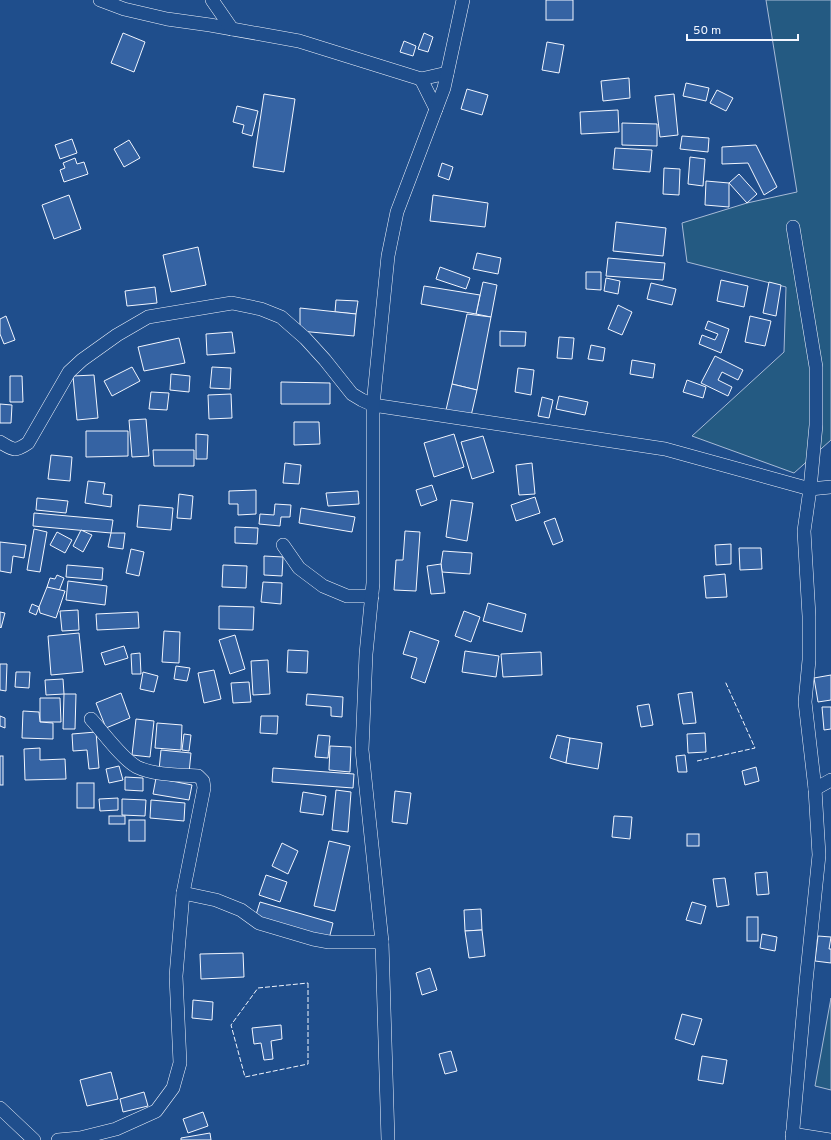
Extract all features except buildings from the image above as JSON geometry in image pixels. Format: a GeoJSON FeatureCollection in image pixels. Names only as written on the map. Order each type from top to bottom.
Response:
{"type":"FeatureCollection","features":[{"type":"Feature","properties":{"kind":"street"},"geometry":{"type":"LineString","coordinates":[[100,0],[124,9],[167,19],[299,41],[421,79],[448,73]]}},
{"type":"Feature","properties":{"kind":"street"},"geometry":{"type":"LineString","coordinates":[[210,25],[211,0]]}},
{"type":"Feature","properties":{"kind":"street"},"geometry":{"type":"LineString","coordinates":[[211,0],[232,29]]}},
{"type":"Feature","properties":{"kind":"street"},"geometry":{"type":"LineString","coordinates":[[388,1140],[382,942],[362,750],[366,654],[372,596],[373,405],[388,256],[397,212],[444,88],[463,0]]}},
{"type":"Feature","properties":{"kind":"street"},"geometry":{"type":"LineString","coordinates":[[421,79],[436,109]]}},
{"type":"Feature","properties":{"kind":"street"},"geometry":{"type":"LineString","coordinates":[[792,227],[816,367],[816,425],[810,489],[804,531],[809,616],[809,660],[805,702],[815,789],[819,855],[792,1137],[831,1140]]}},
{"type":"Feature","properties":{"kind":"street"},"geometry":{"type":"LineString","coordinates":[[0,442],[12,449],[20,449],[28,443],[69,372],[82,360],[117,335],[148,317],[232,303],[260,309],[281,317],[305,338],[352,394],[373,405],[665,449],[810,489],[831,487]]}},
{"type":"Feature","properties":{"kind":"street"},"geometry":{"type":"LineString","coordinates":[[283,545],[299,568],[324,586],[347,596],[372,596]]}},
{"type":"Feature","properties":{"kind":"street"},"geometry":{"type":"LineString","coordinates":[[58,1140],[80,1138],[116,1129],[156,1111],[173,1088],[180,1063],[176,976],[183,893],[204,788],[203,781],[198,776],[164,774],[137,767],[126,758],[91,719]]}},
{"type":"Feature","properties":{"kind":"street"},"geometry":{"type":"LineString","coordinates":[[815,789],[831,780]]}},
{"type":"Feature","properties":{"kind":"street"},"geometry":{"type":"LineString","coordinates":[[819,855],[831,849]]}},
{"type":"Feature","properties":{"kind":"street"},"geometry":{"type":"LineString","coordinates":[[183,893],[216,900],[241,910],[259,923],[313,939],[329,942],[382,942]]}},
{"type":"Feature","properties":{"kind":"street"},"geometry":{"type":"LineString","coordinates":[[0,1108],[34,1140]]}},
{"type":"Feature","properties":{"kind":"shaded area"},"geometry":{"type":"Polygon","coordinates":[[[766,0],[831,0],[831,440],[794,473],[692,436],[784,352],[786,287],[687,262],[682,223],[747,203],[797,192],[766,0]]]}},
{"type":"Feature","properties":{"kind":"shaded area"},"geometry":{"type":"Polygon","coordinates":[[[831,998],[831,1090],[815,1086],[831,998]]]}},
{"type":"Feature","properties":{"kind":"fence"},"geometry":{"type":"LineString","coordinates":[[697,761],[755,748],[725,681]]}},
{"type":"Feature","properties":{"kind":"fence"},"geometry":{"type":"LineString","coordinates":[[308,983],[308,1064],[245,1077],[231,1025],[258,988],[308,983]]}}]}
